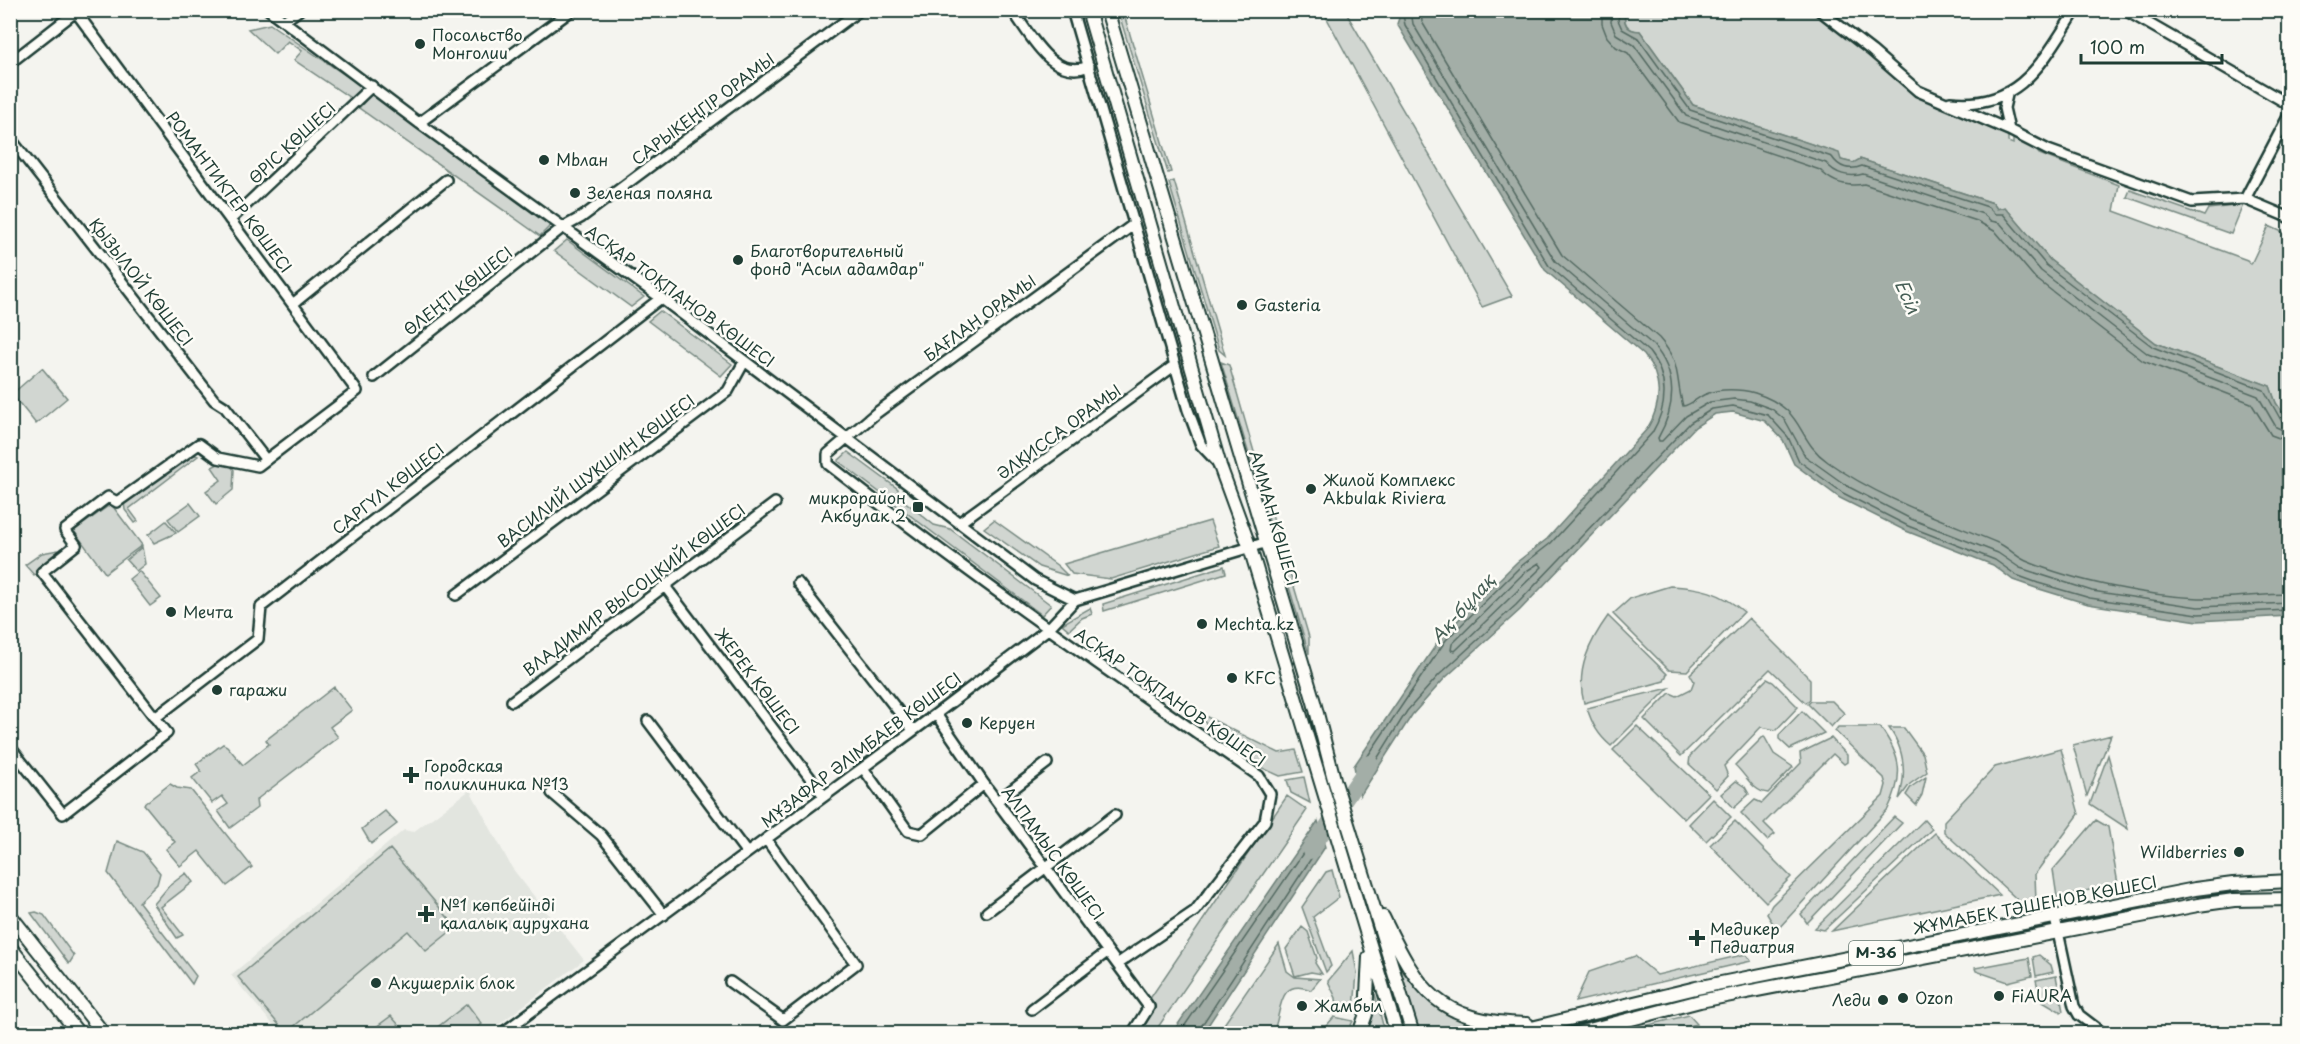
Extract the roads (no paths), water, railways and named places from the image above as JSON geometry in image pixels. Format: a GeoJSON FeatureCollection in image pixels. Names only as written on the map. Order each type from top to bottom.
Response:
{"type":"FeatureCollection","features":[{"type":"Feature","properties":{"kind":"main road","name":"АММАН КӨШЕСІ"},"geometry":{"type":"LineString","coordinates":[[1088,10],[1220,466],[1250,548],[1397,1034]]}},
{"type":"Feature","properties":{"kind":"main road","name":"АММАН КӨШЕСІ"},"geometry":{"type":"LineString","coordinates":[[1107,10],[1264,543],[1314,702],[1334,779],[1413,1034]]}},
{"type":"Feature","properties":{"kind":"main road"},"geometry":{"type":"LineString","coordinates":[[1365,880],[1408,967],[1442,1005],[1481,1019],[1547,1024]]}},
{"type":"Feature","properties":{"kind":"main road","name":"ЖҰМАБЕК ТӘШЕНОВ КӨШЕСІ"},"geometry":{"type":"LineString","coordinates":[[1507,1034],[1696,988],[2195,889],[2289,881]]}},
{"type":"Feature","properties":{"kind":"main road","name":"ЖҰМАБЕК ТӘШЕНОВ КӨШЕСІ"},"geometry":{"type":"LineString","coordinates":[[1574,1034],[1700,1001],[2198,905],[2234,900],[2289,899]]}},
{"type":"Feature","properties":{"kind":"main road"},"geometry":{"type":"LineString","coordinates":[[12,921],[27,934],[104,1034]]}},
{"type":"Feature","properties":{"kind":"main road"},"geometry":{"type":"LineString","coordinates":[[10,942],[18,935],[27,934]]}},
{"type":"Feature","properties":{"kind":"main road"},"geometry":{"type":"LineString","coordinates":[[1359,1034],[1366,1014],[1369,944]]}},
{"type":"Feature","properties":{"kind":"main road"},"geometry":{"type":"LineString","coordinates":[[10,947],[79,1034]]}},
{"type":"Feature","properties":{"kind":"street","name":"АСҚАР ТОҚПАНОВ КӨШЕСІ"},"geometry":{"type":"LineString","coordinates":[[269,10],[419,123],[661,298],[1035,580],[1075,600]]}},
{"type":"Feature","properties":{"kind":"street"},"geometry":{"type":"LineString","coordinates":[[284,21],[299,10]]}},
{"type":"Feature","properties":{"kind":"street"},"geometry":{"type":"LineString","coordinates":[[419,123],[572,10]]}},
{"type":"Feature","properties":{"kind":"street","name":"САРЫКЕҢГІР ОРАМЫ"},"geometry":{"type":"LineString","coordinates":[[562,228],[591,211],[860,10]]}},
{"type":"Feature","properties":{"kind":"street"},"geometry":{"type":"LineString","coordinates":[[1012,10],[1053,64],[1077,71],[1089,66]]}},
{"type":"Feature","properties":{"kind":"street","name":"АММАН КӨШЕСІ"},"geometry":{"type":"LineString","coordinates":[[1072,10],[1175,365],[1201,445],[1220,466]]}},
{"type":"Feature","properties":{"kind":"street"},"geometry":{"type":"LineString","coordinates":[[1819,10],[1872,51],[1905,81],[1938,101],[2010,130],[2048,150],[2192,202],[2245,199],[2289,218]]}},
{"type":"Feature","properties":{"kind":"street"},"geometry":{"type":"LineString","coordinates":[[1938,101],[1960,104],[2007,95],[2039,68],[2076,10]]}},
{"type":"Feature","properties":{"kind":"street"},"geometry":{"type":"LineString","coordinates":[[2125,10],[2289,105]]}},
{"type":"Feature","properties":{"kind":"street"},"geometry":{"type":"LineString","coordinates":[[10,63],[77,11]]}},
{"type":"Feature","properties":{"kind":"street","name":"РОМАНТИКТЕР КӨШЕСІ"},"geometry":{"type":"LineString","coordinates":[[77,11],[357,391],[266,460]]}},
{"type":"Feature","properties":{"kind":"street","name":"ӨРІС КӨШЕСІ"},"geometry":{"type":"LineString","coordinates":[[230,220],[372,86]]}},
{"type":"Feature","properties":{"kind":"street"},"geometry":{"type":"LineString","coordinates":[[2007,95],[2004,108],[2010,130]]}},
{"type":"Feature","properties":{"kind":"street"},"geometry":{"type":"LineString","coordinates":[[2245,199],[2289,113]]}},
{"type":"Feature","properties":{"kind":"street","name":"ҚЫЗЫЛОЙ КӨШЕСІ"},"geometry":{"type":"LineString","coordinates":[[10,138],[214,400],[225,407],[266,460]]}},
{"type":"Feature","properties":{"kind":"street"},"geometry":{"type":"LineString","coordinates":[[294,303],[446,180]]}},
{"type":"Feature","properties":{"kind":"street","name":"БАҒЛАН ОРАМЫ"},"geometry":{"type":"LineString","coordinates":[[1048,629],[828,464],[828,454],[846,436],[1133,225]]}},
{"type":"Feature","properties":{"kind":"street","name":"ӨЛЕҢТІ КӨШЕСІ"},"geometry":{"type":"LineString","coordinates":[[374,377],[562,228]]}},
{"type":"Feature","properties":{"kind":"street","name":"САРГҮЛ КӨШЕСІ"},"geometry":{"type":"LineString","coordinates":[[156,718],[258,639],[261,607],[661,298]]}},
{"type":"Feature","properties":{"kind":"street","name":"ВАСИЛИЙ ШУКШИН КӨШЕСІ"},"geometry":{"type":"LineString","coordinates":[[456,595],[728,391],[744,362]]}},
{"type":"Feature","properties":{"kind":"street","name":"ӘЛҚИССА ОРАМЫ"},"geometry":{"type":"LineString","coordinates":[[959,523],[1175,365]]}},
{"type":"Feature","properties":{"kind":"street"},"geometry":{"type":"LineString","coordinates":[[10,747],[63,814],[167,734],[42,572],[76,545],[65,531],[108,498],[117,502],[199,444],[218,458],[258,466],[266,460]]}},
{"type":"Feature","properties":{"kind":"street","name":"ВЛАДИМИР ВЫСОЦКИЙ КӨШЕСІ"},"geometry":{"type":"LineString","coordinates":[[512,701],[775,503]]}},
{"type":"Feature","properties":{"kind":"street"},"geometry":{"type":"LineString","coordinates":[[1075,600],[1264,543]]}},
{"type":"Feature","properties":{"kind":"street"},"geometry":{"type":"LineString","coordinates":[[798,583],[913,730]]}},
{"type":"Feature","properties":{"kind":"street","name":"ЖЕРЕК КӨШЕСІ"},"geometry":{"type":"LineString","coordinates":[[664,585],[824,796]]}},
{"type":"Feature","properties":{"kind":"street","name":"МҰЗАФАР ӘЛІМБАЕВ КӨШЕСІ"},"geometry":{"type":"LineString","coordinates":[[501,1034],[936,714],[1048,629],[1075,600]]}},
{"type":"Feature","properties":{"kind":"street","name":"АСҚАР ТОҚПАНОВ КӨШЕСІ"},"geometry":{"type":"LineString","coordinates":[[1048,629],[1259,776],[1270,794],[1265,821],[1195,911],[1117,964]]}},
{"type":"Feature","properties":{"kind":"street","name":"АЛПАМЫС КӨШЕСІ"},"geometry":{"type":"LineString","coordinates":[[936,714],[984,784],[1149,1007],[1132,1034]]}},
{"type":"Feature","properties":{"kind":"street"},"geometry":{"type":"LineString","coordinates":[[648,721],[747,853]]}},
{"type":"Feature","properties":{"kind":"street"},"geometry":{"type":"LineString","coordinates":[[997,801],[1047,763]]}},
{"type":"Feature","properties":{"kind":"street"},"geometry":{"type":"LineString","coordinates":[[863,768],[908,831],[915,834],[922,834],[984,784]]}},
{"type":"Feature","properties":{"kind":"street"},"geometry":{"type":"LineString","coordinates":[[552,793],[601,835],[664,915]]}},
{"type":"Feature","properties":{"kind":"street"},"geometry":{"type":"LineString","coordinates":[[987,912],[1115,815]]}},
{"type":"Feature","properties":{"kind":"street"},"geometry":{"type":"LineString","coordinates":[[730,982],[783,1020],[856,964],[766,839]]}},
{"type":"Feature","properties":{"kind":"street"},"geometry":{"type":"LineString","coordinates":[[2055,918],[2074,1006],[2079,1015],[2104,1034]]}},
{"type":"Feature","properties":{"kind":"street"},"geometry":{"type":"LineString","coordinates":[[1032,1009],[1107,952]]}},
{"type":"Feature","properties":{"kind":"water","name":"Есіл"},"geometry":{"type":"Polygon","coordinates":[[[1396,11],[1626,11],[1625,22],[1628,28],[1640,31],[1693,105],[1839,153],[1841,160],[1853,163],[1860,159],[1993,203],[1997,209],[2005,207],[2050,260],[2156,343],[2270,386],[2276,403],[2289,422],[2289,616],[2198,621],[2088,604],[2013,580],[1993,565],[1906,531],[1840,498],[1794,464],[1783,440],[1765,421],[1733,412],[1715,414],[1695,427],[1520,610],[1444,679],[1412,715],[1360,796],[1354,766],[1442,636],[1517,562],[1547,539],[1647,429],[1658,401],[1655,373],[1644,355],[1545,270],[1397,24],[1399,18],[1396,11]]]}},
{"type":"Feature","properties":{"kind":"water"},"geometry":{"type":"Polygon","coordinates":[[[1318,821],[1325,847],[1203,1033],[1172,1033],[1318,821]]]}},
{"type":"Feature","properties":{"kind":"waterway","name":"Ақ-бұлақ"},"geometry":{"type":"LineString","coordinates":[[1310,851],[1370,763]]}},
{"type":"Feature","properties":{"kind":"place","name":"Посольство Монголии"},"geometry":{"type":"Point","coordinates":[420,44]}},
{"type":"Feature","properties":{"kind":"place","name":"Мbлан"},"geometry":{"type":"Point","coordinates":[544,160]}},
{"type":"Feature","properties":{"kind":"place","name":"Зеленая поляна"},"geometry":{"type":"Point","coordinates":[575,193]}},
{"type":"Feature","properties":{"kind":"place","name":"Благотворительный фонд \"Асыл адамдар\""},"geometry":{"type":"Point","coordinates":[738,260]}},
{"type":"Feature","properties":{"kind":"place","name":"Gasteria"},"geometry":{"type":"Point","coordinates":[1242,305]}},
{"type":"Feature","properties":{"kind":"place","name":"Жилой Комплекс Akbulak Riviera"},"geometry":{"type":"Point","coordinates":[1311,489]}},
{"type":"Feature","properties":{"kind":"place","name":"микрорайон Акбулак 2"},"geometry":{"type":"Point","coordinates":[918,507]}},
{"type":"Feature","properties":{"kind":"place","name":"Мечта"},"geometry":{"type":"Point","coordinates":[171,612]}},
{"type":"Feature","properties":{"kind":"place","name":"Mechta.kz"},"geometry":{"type":"Point","coordinates":[1202,624]}},
{"type":"Feature","properties":{"kind":"place","name":"KFC"},"geometry":{"type":"Point","coordinates":[1232,678]}},
{"type":"Feature","properties":{"kind":"place","name":"гаражи"},"geometry":{"type":"Point","coordinates":[217,690]}},
{"type":"Feature","properties":{"kind":"place","name":"Керуен"},"geometry":{"type":"Point","coordinates":[967,723]}},
{"type":"Feature","properties":{"kind":"place","name":"Городская поликлиника №13"},"geometry":{"type":"Point","coordinates":[411,775]}},
{"type":"Feature","properties":{"kind":"place","name":"Wildberries"},"geometry":{"type":"Point","coordinates":[2239,852]}},
{"type":"Feature","properties":{"kind":"place","name":"№1 көпбейінді қалалық аурухана"},"geometry":{"type":"Point","coordinates":[426,914]}},
{"type":"Feature","properties":{"kind":"place","name":"Медикер Педиатрия"},"geometry":{"type":"Point","coordinates":[1697,938]}},
{"type":"Feature","properties":{"kind":"place","name":"Акушерлік блок"},"geometry":{"type":"Point","coordinates":[376,983]}},
{"type":"Feature","properties":{"kind":"place","name":"FiAURA"},"geometry":{"type":"Point","coordinates":[1999,996]}},
{"type":"Feature","properties":{"kind":"place","name":"Ozon"},"geometry":{"type":"Point","coordinates":[1903,998]}},
{"type":"Feature","properties":{"kind":"place","name":"Леди"},"geometry":{"type":"Point","coordinates":[1883,1000]}},
{"type":"Feature","properties":{"kind":"place","name":"Жамбыл"},"geometry":{"type":"Point","coordinates":[1302,1006]}}]}
